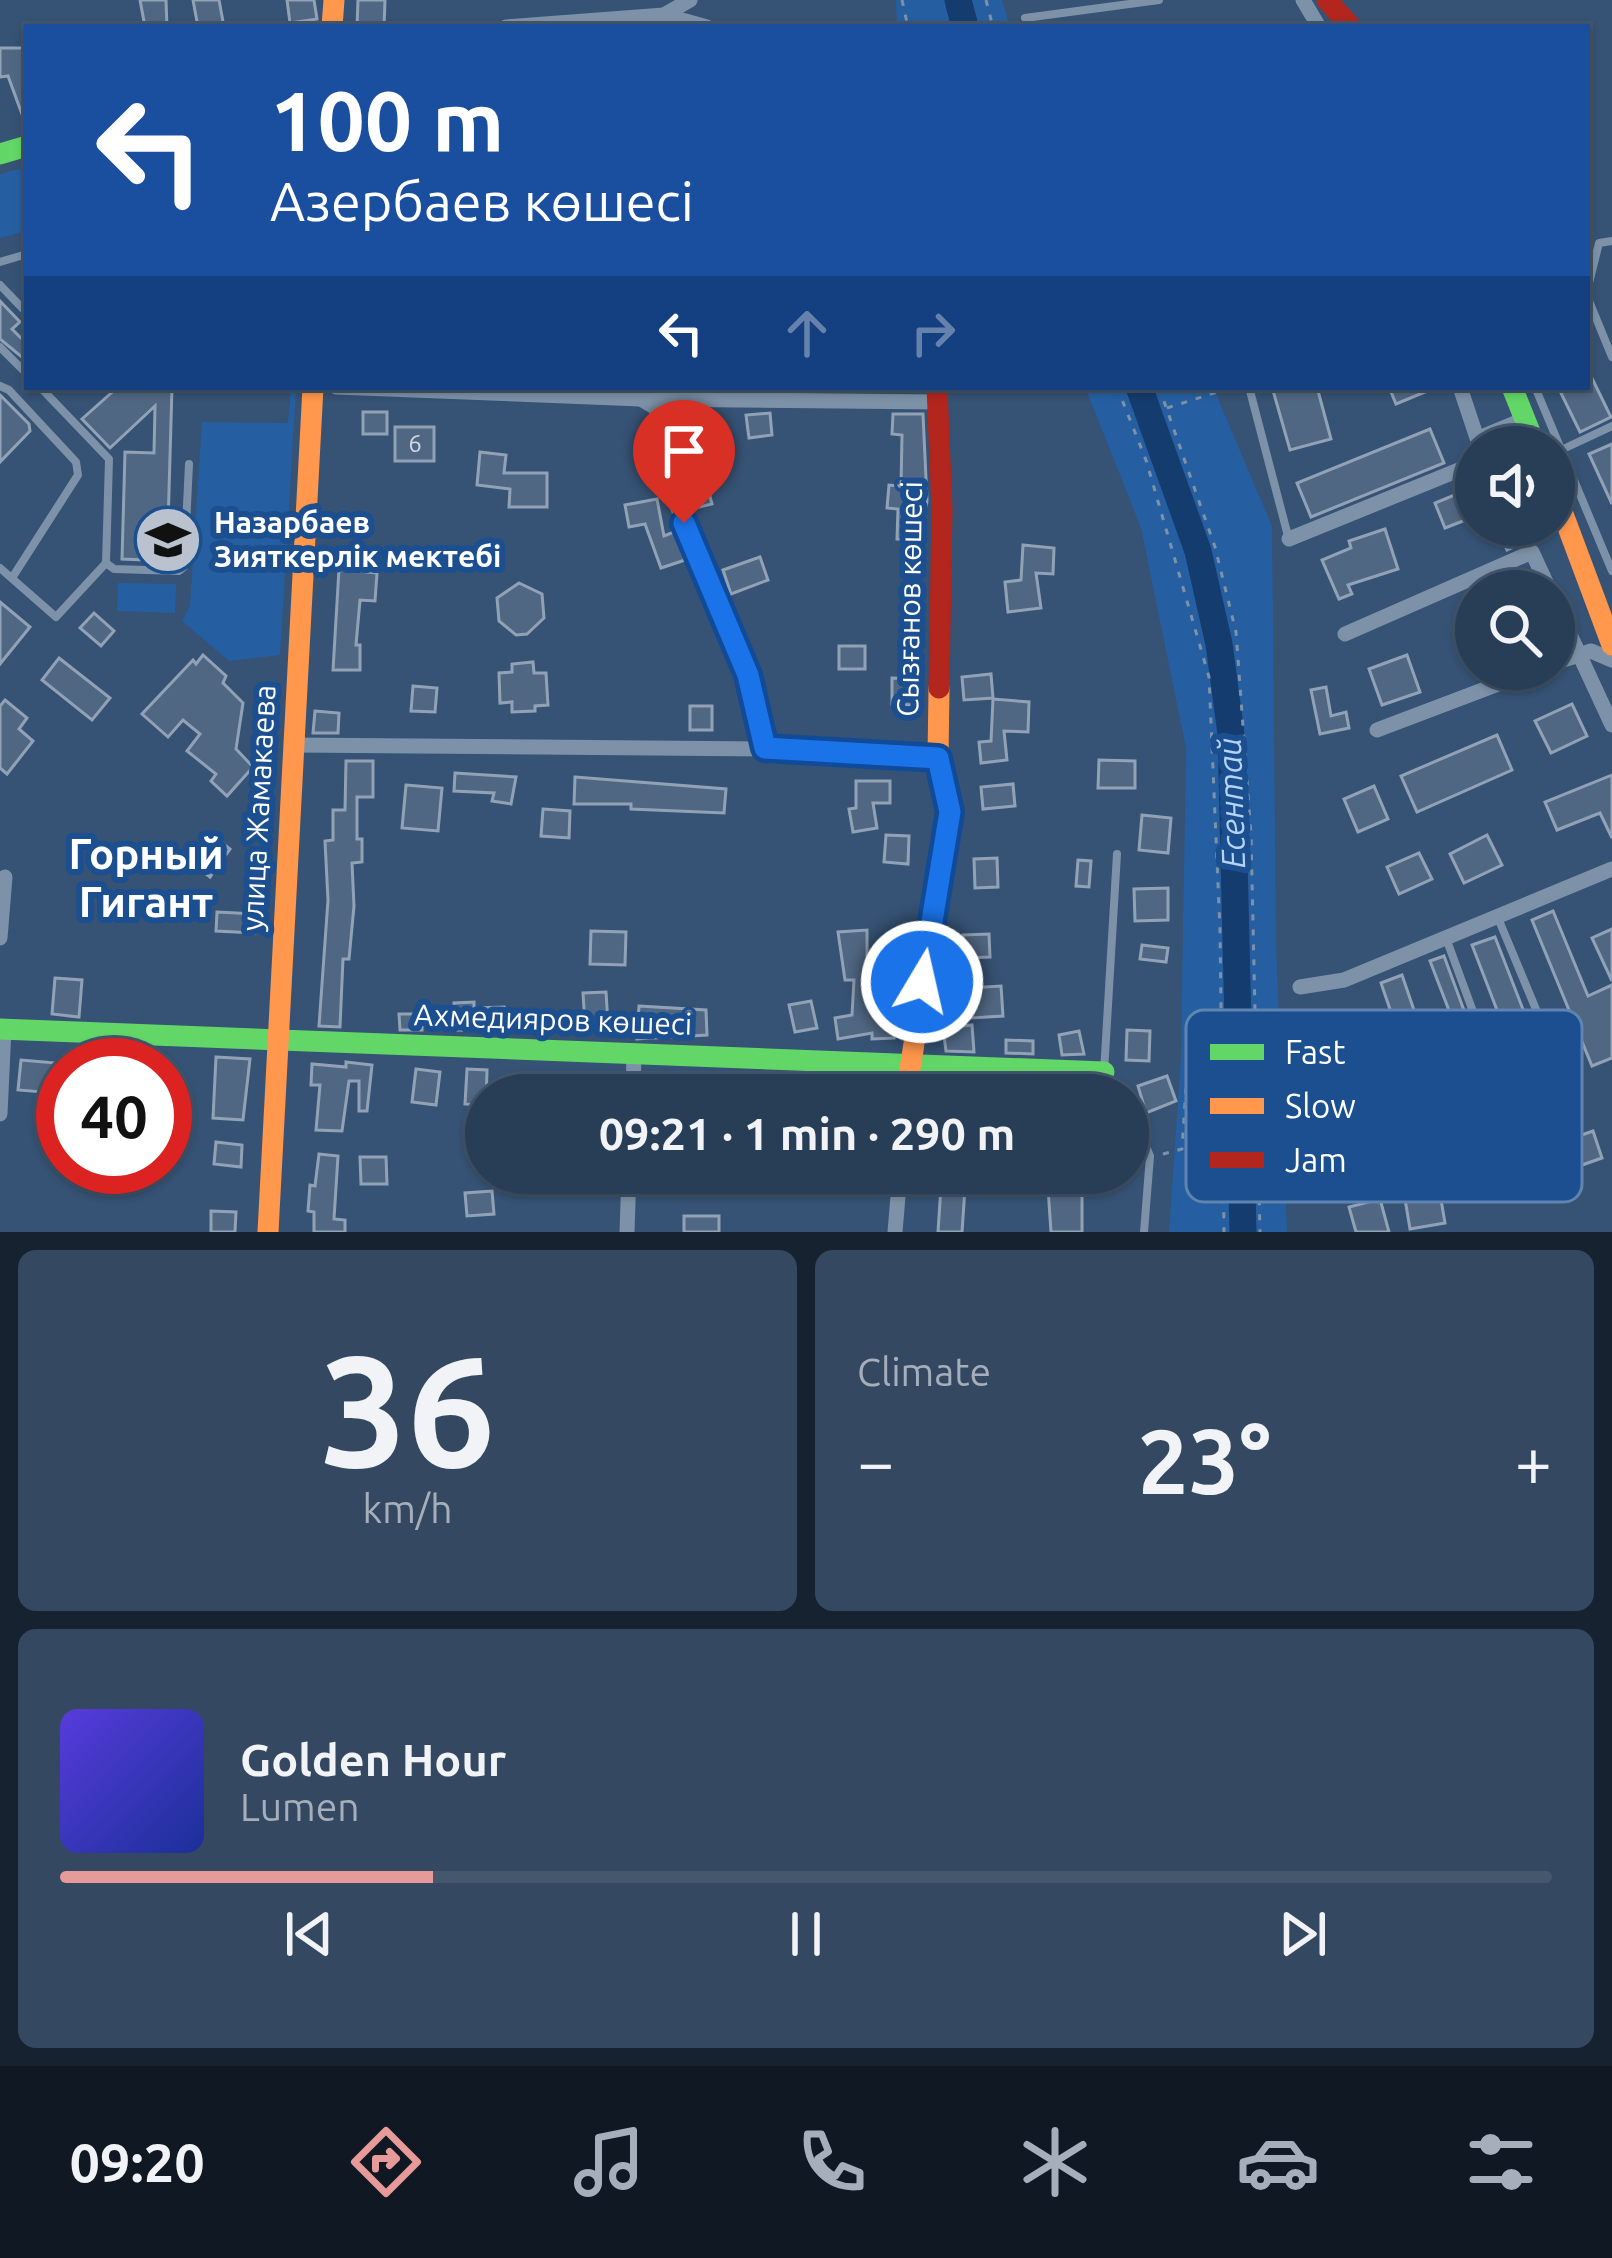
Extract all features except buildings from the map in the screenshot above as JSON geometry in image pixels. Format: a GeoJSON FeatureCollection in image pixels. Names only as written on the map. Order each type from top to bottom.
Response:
{"type":"FeatureCollection","features":[{"type":"Feature","properties":{"kind":"street"},"geometry":{"type":"LineString","coordinates":[[535,24],[662,8],[690,0]]}},
{"type":"Feature","properties":{"kind":"street"},"geometry":{"type":"LineString","coordinates":[[1328,0],[1348,24]]}},
{"type":"Feature","properties":{"kind":"street"},"geometry":{"type":"LineString","coordinates":[[662,8],[700,24]]}},
{"type":"Feature","properties":{"kind":"street","name":"улица Жамакаева"},"geometry":{"type":"LineString","coordinates":[[268,1232],[313,390]]}},
{"type":"Feature","properties":{"kind":"street"},"geometry":{"type":"LineString","coordinates":[[487,390],[938,395]]}},
{"type":"Feature","properties":{"kind":"street"},"geometry":{"type":"LineString","coordinates":[[1461,390],[1473,426]]}},
{"type":"Feature","properties":{"kind":"street"},"geometry":{"type":"LineString","coordinates":[[1513,390],[1528,426]]}},
{"type":"Feature","properties":{"kind":"street"},"geometry":{"type":"LineString","coordinates":[[638,393],[656,408],[668,485],[748,675],[765,748]]}},
{"type":"Feature","properties":{"kind":"street","name":"Сызғанов көшесі"},"geometry":{"type":"LineString","coordinates":[[908,1074],[950,812],[938,758],[938,395]]}},
{"type":"Feature","properties":{"kind":"street"},"geometry":{"type":"LineString","coordinates":[[1511,426],[1525,419]]}},
{"type":"Feature","properties":{"kind":"street"},"geometry":{"type":"LineString","coordinates":[[1289,538],[1455,471]]}},
{"type":"Feature","properties":{"kind":"street"},"geometry":{"type":"LineString","coordinates":[[1575,534],[1602,590],[1612,645]]}},
{"type":"Feature","properties":{"kind":"street"},"geometry":{"type":"LineString","coordinates":[[1491,570],[1532,552],[1540,570]]}},
{"type":"Feature","properties":{"kind":"street"},"geometry":{"type":"LineString","coordinates":[[1345,634],[1455,586]]}},
{"type":"Feature","properties":{"kind":"street"},"geometry":{"type":"LineString","coordinates":[[1575,645],[1612,725]]}},
{"type":"Feature","properties":{"kind":"street"},"geometry":{"type":"LineString","coordinates":[[1575,655],[1591,651],[1612,661]]}},
{"type":"Feature","properties":{"kind":"street"},"geometry":{"type":"LineString","coordinates":[[1377,730],[1483,690]]}},
{"type":"Feature","properties":{"kind":"street"},"geometry":{"type":"LineString","coordinates":[[292,745],[765,748],[938,758]]}},
{"type":"Feature","properties":{"kind":"street"},"geometry":{"type":"LineString","coordinates":[[1300,987],[1344,980],[1612,868]]}},
{"type":"Feature","properties":{"kind":"street"},"geometry":{"type":"LineString","coordinates":[[0,938],[5,877]]}},
{"type":"Feature","properties":{"kind":"street"},"geometry":{"type":"LineString","coordinates":[[0,1114],[2,1029]]}},
{"type":"Feature","properties":{"kind":"street","name":"Ахмедияров көшесі"},"geometry":{"type":"LineString","coordinates":[[2,1029],[1103,1072]]}},
{"type":"Feature","properties":{"kind":"street"},"geometry":{"type":"LineString","coordinates":[[634,1053],[634,1074]]}},
{"type":"Feature","properties":{"kind":"street"},"geometry":{"type":"LineString","coordinates":[[627,1232],[628,1194]]}},
{"type":"Feature","properties":{"kind":"street"},"geometry":{"type":"LineString","coordinates":[[895,1232],[898,1194]]}},
{"type":"Feature","properties":{"kind":"lane"},"geometry":{"type":"LineString","coordinates":[[1025,18],[1159,0]]}},
{"type":"Feature","properties":{"kind":"lane"},"geometry":{"type":"LineString","coordinates":[[1590,280],[1599,243],[1608,240]]}},
{"type":"Feature","properties":{"kind":"lane"},"geometry":{"type":"LineString","coordinates":[[0,285],[24,311]]}},
{"type":"Feature","properties":{"kind":"lane"},"geometry":{"type":"LineString","coordinates":[[1590,301],[1612,357]]}},
{"type":"Feature","properties":{"kind":"lane"},"geometry":{"type":"LineString","coordinates":[[0,347],[24,371]]}},
{"type":"Feature","properties":{"kind":"lane"},"geometry":{"type":"LineString","coordinates":[[0,386],[9,389],[76,462],[77,475],[12,578]]}},
{"type":"Feature","properties":{"kind":"lane"},"geometry":{"type":"LineString","coordinates":[[0,568],[56,617],[106,563],[109,459],[43,390]]}},
{"type":"Feature","properties":{"kind":"lane"},"geometry":{"type":"LineString","coordinates":[[1250,390],[1289,538]]}},
{"type":"Feature","properties":{"kind":"lane"},"geometry":{"type":"LineString","coordinates":[[1536,390],[1551,426]]}},
{"type":"Feature","properties":{"kind":"lane"},"geometry":{"type":"LineString","coordinates":[[1575,443],[1612,426]]}},
{"type":"Feature","properties":{"kind":"lane"},"geometry":{"type":"LineString","coordinates":[[106,563],[114,569],[179,572],[184,567],[189,464]]}},
{"type":"Feature","properties":{"kind":"lane"},"geometry":{"type":"LineString","coordinates":[[1575,483],[1612,571]]}},
{"type":"Feature","properties":{"kind":"lane"},"geometry":{"type":"LineString","coordinates":[[1103,1072],[1117,854]]}},
{"type":"Feature","properties":{"kind":"lane"},"geometry":{"type":"LineString","coordinates":[[1497,916],[1536,1010]]}},
{"type":"Feature","properties":{"kind":"lane"},"geometry":{"type":"LineString","coordinates":[[1446,938],[1472,1010]]}},
{"type":"Feature","properties":{"kind":"lane"},"geometry":{"type":"LineString","coordinates":[[1144,1232],[1150,1156]]}},
{"type":"Feature","properties":{"kind":"path"},"geometry":{"type":"LineString","coordinates":[[1118,390],[1146,460],[1209,677],[1219,1010]]}},
{"type":"Feature","properties":{"kind":"path"},"geometry":{"type":"LineString","coordinates":[[1160,390],[1215,547],[1236,632],[1251,835],[1255,1010]]}},
{"type":"Feature","properties":{"kind":"path"},"geometry":{"type":"LineString","coordinates":[[1167,408],[1224,390]]}},
{"type":"Feature","properties":{"kind":"path"},"geometry":{"type":"LineString","coordinates":[[1150,1156],[1182,1150],[1186,1088]]}},
{"type":"Feature","properties":{"kind":"path"},"geometry":{"type":"LineString","coordinates":[[1223,1202],[1224,1232]]}},
{"type":"Feature","properties":{"kind":"path"},"geometry":{"type":"LineString","coordinates":[[1259,1202],[1260,1232]]}},
{"type":"Feature","properties":{"kind":"shaded area"},"geometry":{"type":"Polygon","coordinates":[[[896,0],[1002,0],[1009,24],[897,24],[896,0]]]}},
{"type":"Feature","properties":{"kind":"shaded area"},"geometry":{"type":"Polygon","coordinates":[[[24,168],[24,232],[0,238],[0,174],[24,168]]]}},
{"type":"Feature","properties":{"kind":"shaded area"},"geometry":{"type":"Polygon","coordinates":[[[291,390],[296,390],[280,655],[229,661],[182,621],[190,606],[202,422],[288,423],[291,390]]]}},
{"type":"Feature","properties":{"kind":"shaded area"},"geometry":{"type":"Polygon","coordinates":[[[1086,390],[1214,390],[1272,526],[1279,1010],[1186,1010],[1186,1202],[1286,1202],[1287,1232],[1169,1232],[1181,1057],[1186,748],[1141,528],[1086,390]]]}},
{"type":"Feature","properties":{"kind":"shaded area"},"geometry":{"type":"Polygon","coordinates":[[[118,583],[176,584],[175,613],[117,611],[118,583]]]}},
{"type":"Feature","properties":{"kind":"waterway","name":"Есентай"},"geometry":{"type":"LineString","coordinates":[[958,0],[964,24]]}},
{"type":"Feature","properties":{"kind":"waterway","name":"Есентай"},"geometry":{"type":"LineString","coordinates":[[1140,390],[1198,551],[1219,644],[1231,734],[1238,1010]]}},
{"type":"Feature","properties":{"kind":"waterway","name":"Есентай"},"geometry":{"type":"LineString","coordinates":[[1242,1202],[1243,1232]]}},
{"type":"Feature","properties":{"kind":"traffic: fast"},"geometry":{"type":"LineString","coordinates":[[0,154],[24,147]]}},
{"type":"Feature","properties":{"kind":"traffic: fast"},"geometry":{"type":"LineString","coordinates":[[1513,390],[1528,426]]}},
{"type":"Feature","properties":{"kind":"traffic: fast"},"geometry":{"type":"LineString","coordinates":[[0,1029],[1104,1072]]}},
{"type":"Feature","properties":{"kind":"traffic: slow"},"geometry":{"type":"LineString","coordinates":[[332,24],[334,0]]}},
{"type":"Feature","properties":{"kind":"traffic: slow"},"geometry":{"type":"LineString","coordinates":[[268,1232],[313,390]]}},
{"type":"Feature","properties":{"kind":"traffic: slow"},"geometry":{"type":"LineString","coordinates":[[1575,546],[1612,645]]}},
{"type":"Feature","properties":{"kind":"traffic: slow"},"geometry":{"type":"LineString","coordinates":[[909,1074],[950,812],[938,757],[939,688]]}},
{"type":"Feature","properties":{"kind":"traffic: jam"},"geometry":{"type":"LineString","coordinates":[[1327,0],[1348,24]]}},
{"type":"Feature","properties":{"kind":"traffic: jam"},"geometry":{"type":"LineString","coordinates":[[937,390],[942,510],[939,688]]}},
{"type":"Feature","properties":{"kind":"place","name":"Назарбаев Зияткерлік мектебі"},"geometry":{"type":"Point","coordinates":[168,540]}},
{"type":"Feature","properties":{"kind":"district","name":"Горный Гигант"},"geometry":{"type":"Point","coordinates":[146,878]}},
{"type":"Feature","properties":{"kind":"route"},"geometry":{"type":"LineString","coordinates":[[684,523],[748,675],[765,748],[938,758],[950,812],[922,982]]}}]}
